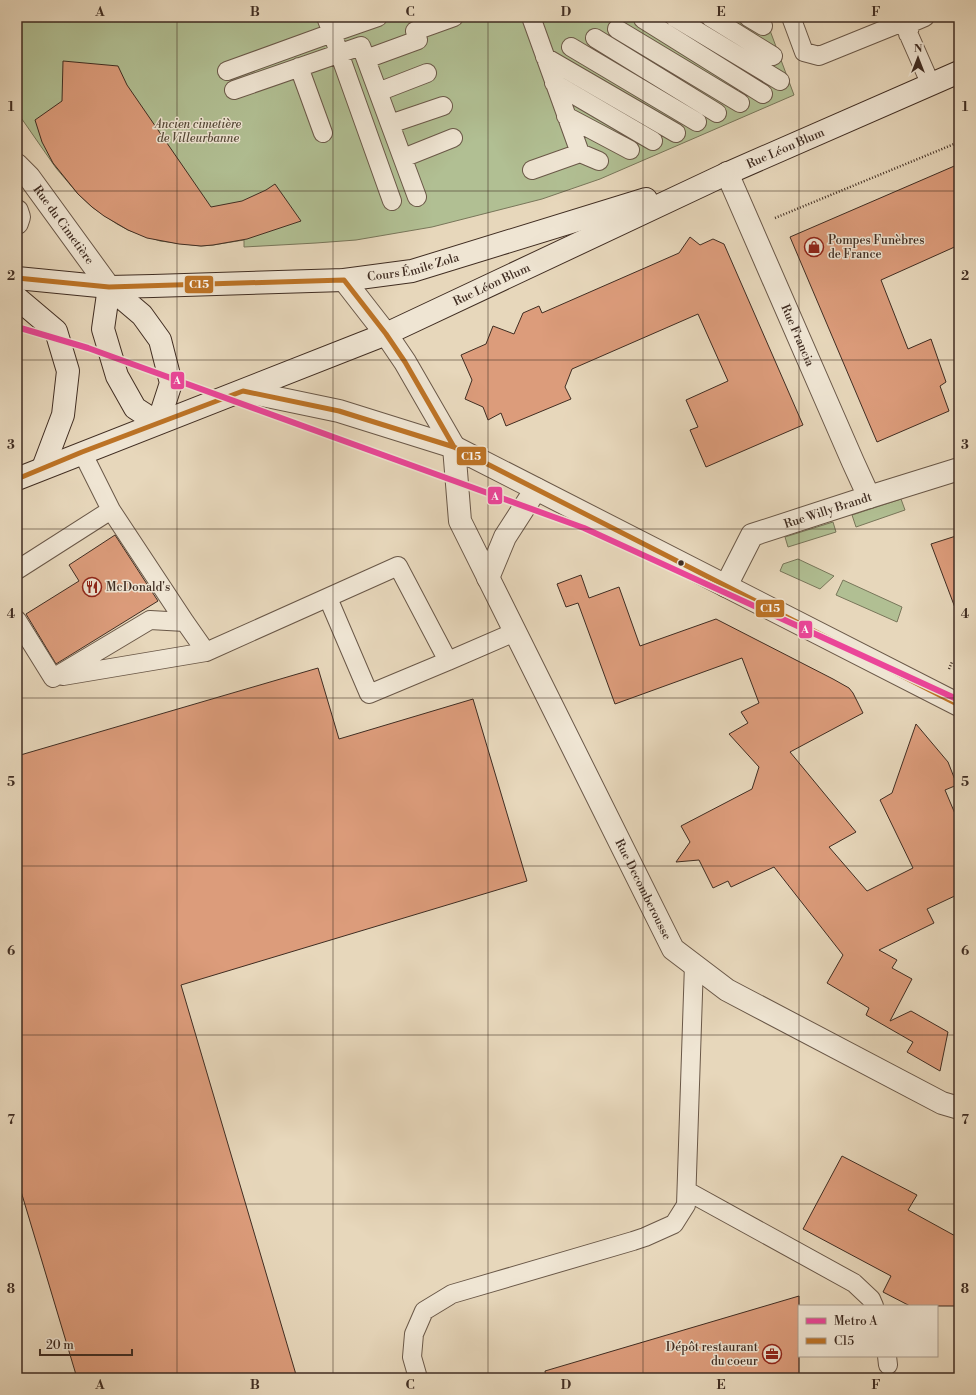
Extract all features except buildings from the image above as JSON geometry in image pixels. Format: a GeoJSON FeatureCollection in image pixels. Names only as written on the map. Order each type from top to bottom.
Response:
{"type":"FeatureCollection","features":[{"type":"Feature","properties":{"kind":"street","name":"Rue Léon Blum"},"geometry":{"type":"LineString","coordinates":[[17,479],[82,452],[158,424],[386,334],[726,174],[959,72]]}},
{"type":"Feature","properties":{"kind":"street","name":"Rue du Cimetière"},"geometry":{"type":"LineString","coordinates":[[17,165],[29,177],[109,287],[142,315],[160,340],[171,383],[158,424]]}},
{"type":"Feature","properties":{"kind":"street","name":"Rue Francia"},"geometry":{"type":"LineString","coordinates":[[726,174],[853,462],[870,497]]}},
{"type":"Feature","properties":{"kind":"street","name":"Cours Émile Zola"},"geometry":{"type":"LineString","coordinates":[[17,278],[109,287],[344,280],[412,271],[726,174]]}},
{"type":"Feature","properties":{"kind":"street"},"geometry":{"type":"LineString","coordinates":[[17,212],[19,218],[17,222]]}},
{"type":"Feature","properties":{"kind":"street"},"geometry":{"type":"LineString","coordinates":[[344,280],[386,334],[454,447],[460,521],[488,578]]}},
{"type":"Feature","properties":{"kind":"street"},"geometry":{"type":"LineString","coordinates":[[109,287],[103,330],[117,376],[135,408],[158,424]]}},
{"type":"Feature","properties":{"kind":"street"},"geometry":{"type":"LineString","coordinates":[[17,298],[56,331],[68,371],[62,415],[43,468]]}},
{"type":"Feature","properties":{"kind":"street"},"geometry":{"type":"LineString","coordinates":[[243,391],[339,411],[454,447],[959,705]]}},
{"type":"Feature","properties":{"kind":"street","name":"Rue Willy Brandt"},"geometry":{"type":"LineString","coordinates":[[726,586],[752,536],[870,497],[959,470]]}},
{"type":"Feature","properties":{"kind":"street"},"geometry":{"type":"LineString","coordinates":[[488,578],[505,536],[536,489]]}},
{"type":"Feature","properties":{"kind":"street","name":"Rue Decomberousse"},"geometry":{"type":"LineString","coordinates":[[488,578],[673,949],[727,990],[942,1103],[959,1108]]}},
{"type":"Feature","properties":{"kind":"lane"},"geometry":{"type":"LineString","coordinates":[[227,70],[329,25],[378,17]]}},
{"type":"Feature","properties":{"kind":"lane"},"geometry":{"type":"LineString","coordinates":[[366,59],[418,40],[415,31],[454,17]]}},
{"type":"Feature","properties":{"kind":"lane"},"geometry":{"type":"LineString","coordinates":[[674,17],[780,81]]}},
{"type":"Feature","properties":{"kind":"lane"},"geometry":{"type":"LineString","coordinates":[[710,17],[773,56]]}},
{"type":"Feature","properties":{"kind":"lane"},"geometry":{"type":"LineString","coordinates":[[792,17],[804,52],[819,56],[925,17]]}},
{"type":"Feature","properties":{"kind":"lane"},"geometry":{"type":"LineString","coordinates":[[534,18],[545,57],[580,153],[599,162]]}},
{"type":"Feature","properties":{"kind":"lane"},"geometry":{"type":"LineString","coordinates":[[545,57],[645,18],[763,94]]}},
{"type":"Feature","properties":{"kind":"lane"},"geometry":{"type":"LineString","coordinates":[[904,24],[931,85]]}},
{"type":"Feature","properties":{"kind":"lane"},"geometry":{"type":"LineString","coordinates":[[329,25],[392,201]]}},
{"type":"Feature","properties":{"kind":"lane"},"geometry":{"type":"LineString","coordinates":[[617,29],[740,103]]}},
{"type":"Feature","properties":{"kind":"lane"},"geometry":{"type":"LineString","coordinates":[[595,38],[717,113]]}},
{"type":"Feature","properties":{"kind":"lane"},"geometry":{"type":"LineString","coordinates":[[234,90],[361,46],[417,197]]}},
{"type":"Feature","properties":{"kind":"lane"},"geometry":{"type":"LineString","coordinates":[[571,47],[697,122]]}},
{"type":"Feature","properties":{"kind":"lane"},"geometry":{"type":"LineString","coordinates":[[545,57],[676,133]]}},
{"type":"Feature","properties":{"kind":"lane"},"geometry":{"type":"LineString","coordinates":[[299,67],[323,133]]}},
{"type":"Feature","properties":{"kind":"lane"},"geometry":{"type":"LineString","coordinates":[[378,92],[427,73]]}},
{"type":"Feature","properties":{"kind":"lane"},"geometry":{"type":"LineString","coordinates":[[554,83],[653,141]]}},
{"type":"Feature","properties":{"kind":"lane"},"geometry":{"type":"LineString","coordinates":[[390,124],[443,106]]}},
{"type":"Feature","properties":{"kind":"lane"},"geometry":{"type":"LineString","coordinates":[[566,116],[630,150]]}},
{"type":"Feature","properties":{"kind":"lane"},"geometry":{"type":"LineString","coordinates":[[403,158],[453,138]]}},
{"type":"Feature","properties":{"kind":"lane"},"geometry":{"type":"LineString","coordinates":[[532,170],[580,153]]}},
{"type":"Feature","properties":{"kind":"lane"},"geometry":{"type":"LineString","coordinates":[[82,452],[111,510],[206,652]]}},
{"type":"Feature","properties":{"kind":"lane"},"geometry":{"type":"LineString","coordinates":[[17,570],[111,510]]}},
{"type":"Feature","properties":{"kind":"lane"},"geometry":{"type":"LineString","coordinates":[[53,678],[206,652],[398,566],[448,661]]}},
{"type":"Feature","properties":{"kind":"lane"},"geometry":{"type":"LineString","coordinates":[[328,598],[369,694],[515,632]]}},
{"type":"Feature","properties":{"kind":"lane"},"geometry":{"type":"LineString","coordinates":[[17,620],[53,678]]}},
{"type":"Feature","properties":{"kind":"lane"},"geometry":{"type":"LineString","coordinates":[[53,678],[150,620],[185,622]]}},
{"type":"Feature","properties":{"kind":"lane"},"geometry":{"type":"LineString","coordinates":[[418,1378],[412,1357],[414,1334],[424,1311],[452,1294],[645,1237],[674,1224],[686,1205],[694,964]]}},
{"type":"Feature","properties":{"kind":"lane"},"geometry":{"type":"LineString","coordinates":[[687,1190],[854,1283],[871,1299],[874,1305]]}},
{"type":"Feature","properties":{"kind":"path"},"geometry":{"type":"LineString","coordinates":[[750,228],[959,142]]}},
{"type":"Feature","properties":{"kind":"green space","name":"Ancien cimetière de Villeurbanne"},"geometry":{"type":"Polygon","coordinates":[[[17,17],[765,17],[794,95],[600,179],[542,199],[432,227],[356,240],[244,247],[244,240],[201,246],[160,241],[128,230],[92,207],[78,194],[56,168],[17,112],[17,17]]]}},
{"type":"Feature","properties":{"kind":"green space"},"geometry":{"type":"Polygon","coordinates":[[[901,499],[905,510],[856,527],[852,515],[901,499]]]}},
{"type":"Feature","properties":{"kind":"green space"},"geometry":{"type":"Polygon","coordinates":[[[833,522],[836,532],[788,547],[785,537],[833,522]]]}},
{"type":"Feature","properties":{"kind":"green space"},"geometry":{"type":"Polygon","coordinates":[[[798,559],[834,576],[820,589],[780,571],[783,564],[798,559]]]}},
{"type":"Feature","properties":{"kind":"green space"},"geometry":{"type":"Polygon","coordinates":[[[843,580],[902,607],[897,622],[836,595],[843,580]]]}},
{"type":"Feature","properties":{"kind":"metro line","name":"A"},"geometry":{"type":"LineString","coordinates":[[17,327],[88,348],[584,528],[959,700]]}},
{"type":"Feature","properties":{"kind":"transit line","name":"C15"},"geometry":{"type":"LineString","coordinates":[[17,278],[109,287],[344,280],[386,334],[405,362],[454,447],[959,705]]}},
{"type":"Feature","properties":{"kind":"transit line","name":"C15"},"geometry":{"type":"LineString","coordinates":[[17,479],[82,452],[243,391],[339,411],[454,447],[469,455]]}},
{"type":"Feature","properties":{"kind":"place","name":"Pompes Funèbres de France"},"geometry":{"type":"Point","coordinates":[814,247]}},
{"type":"Feature","properties":{"kind":"place","name":"McDonald's"},"geometry":{"type":"Point","coordinates":[92,587]}},
{"type":"Feature","properties":{"kind":"place","name":"Dépôt restaurant du coeur"},"geometry":{"type":"Point","coordinates":[772,1354]}}]}
